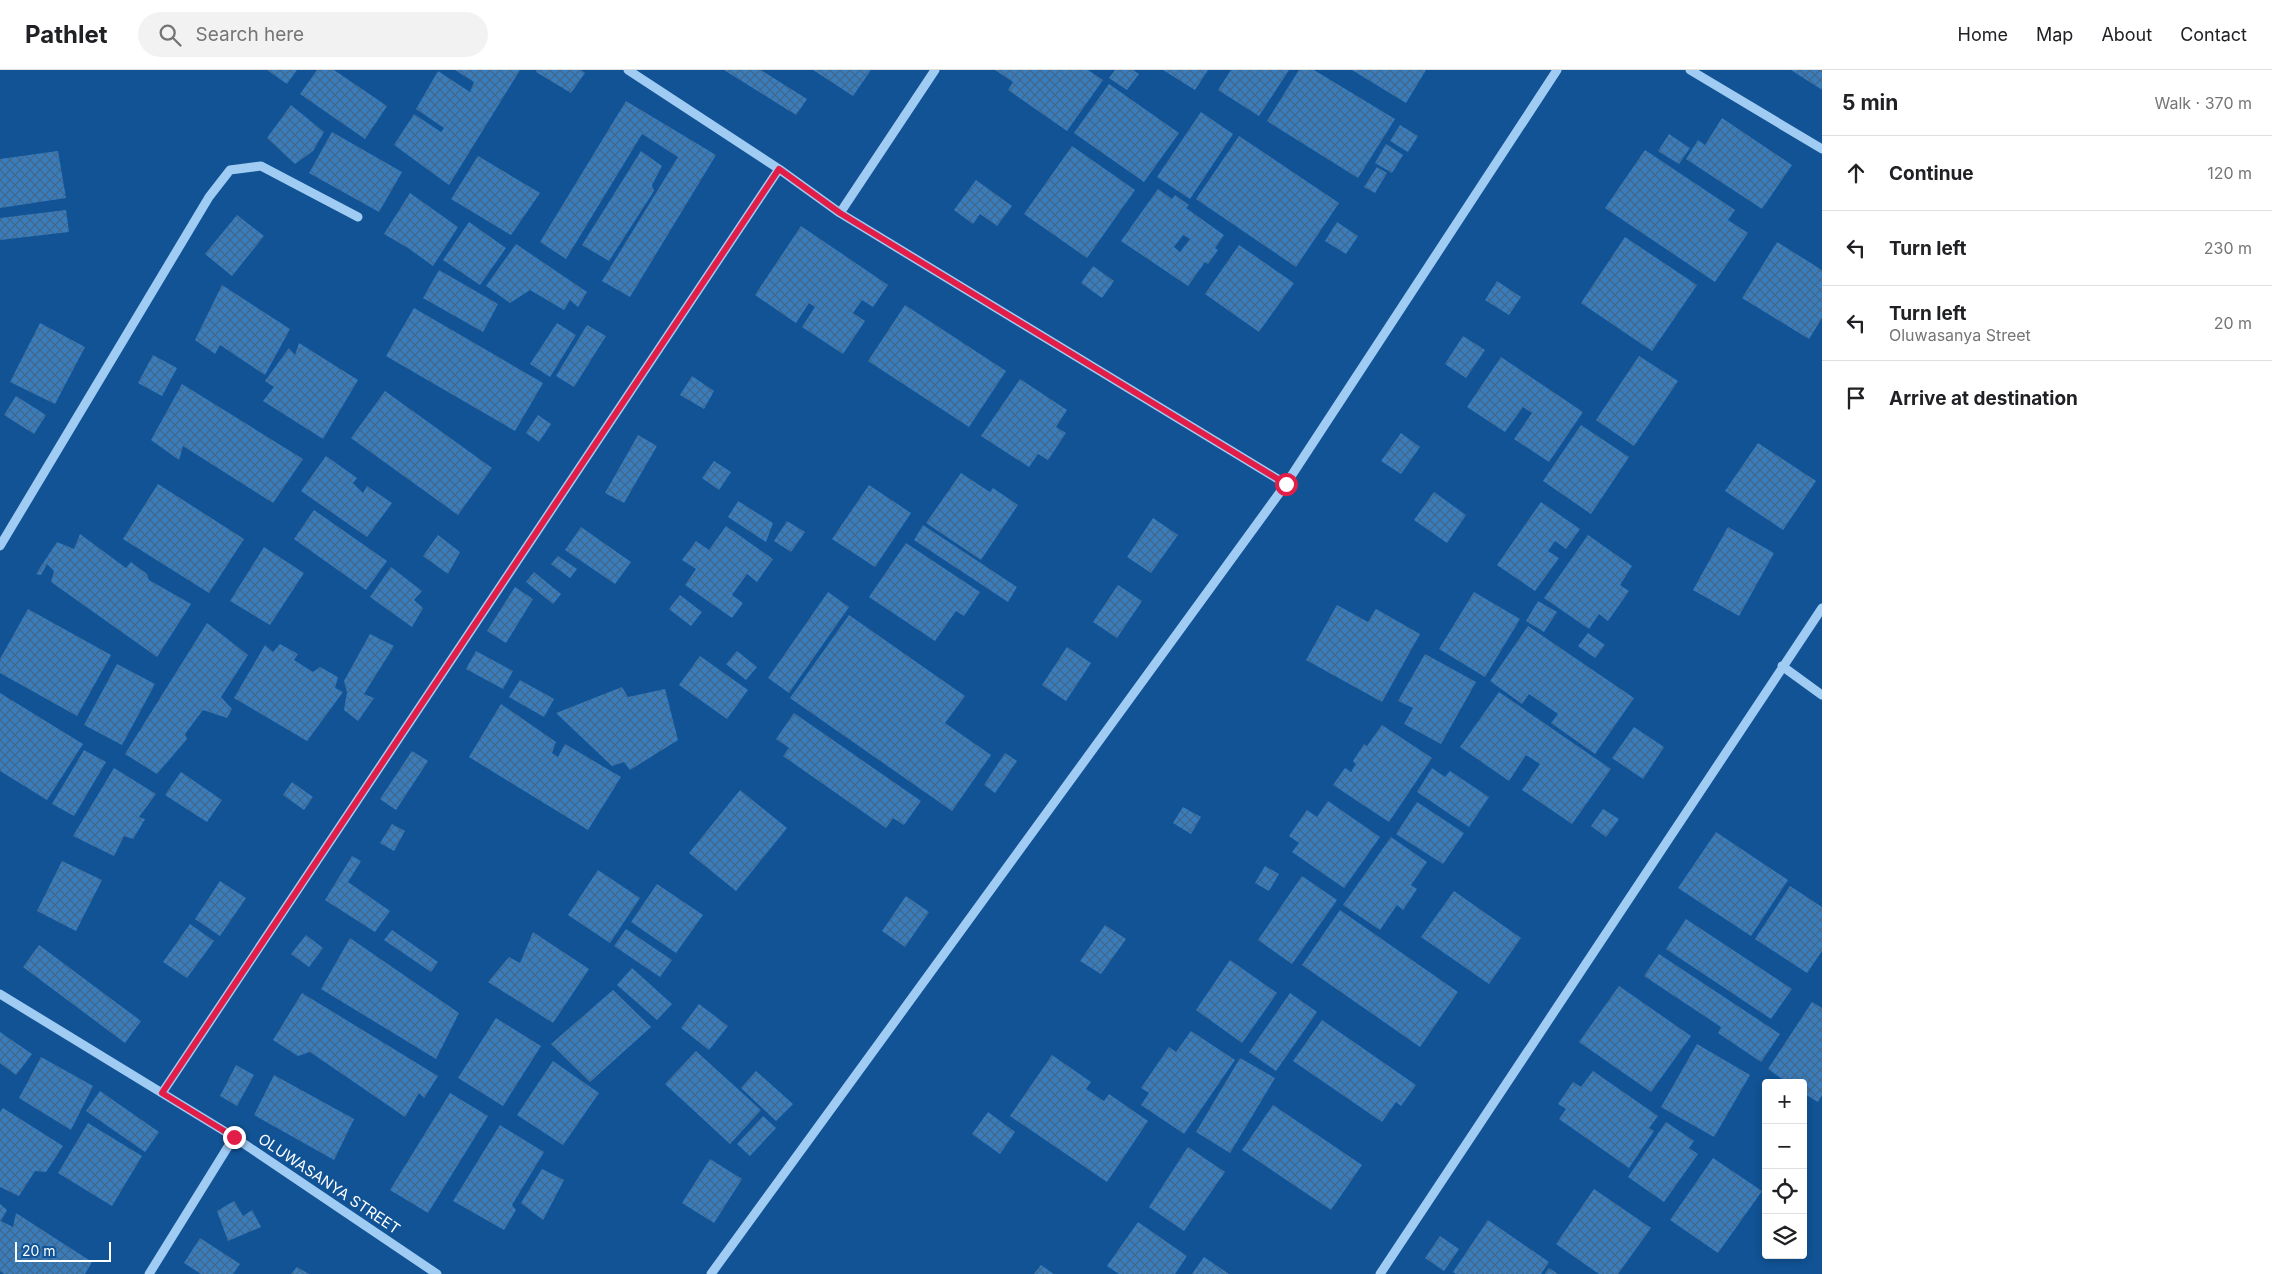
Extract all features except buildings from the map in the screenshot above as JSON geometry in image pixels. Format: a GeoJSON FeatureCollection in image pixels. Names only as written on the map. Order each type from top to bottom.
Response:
{"type":"FeatureCollection","features":[{"type":"Feature","properties":{"kind":"street"},"geometry":{"type":"LineString","coordinates":[[628,70],[779,169],[840,213],[1286,484]]}},
{"type":"Feature","properties":{"kind":"street"},"geometry":{"type":"LineString","coordinates":[[840,213],[936,70]]}},
{"type":"Feature","properties":{"kind":"street"},"geometry":{"type":"LineString","coordinates":[[711,1274],[1286,484],[1557,70]]}},
{"type":"Feature","properties":{"kind":"street"},"geometry":{"type":"LineString","coordinates":[[1690,70],[1822,149]]}},
{"type":"Feature","properties":{"kind":"street"},"geometry":{"type":"LineString","coordinates":[[0,546],[209,197],[230,170],[261,166],[358,217]]}},
{"type":"Feature","properties":{"kind":"street"},"geometry":{"type":"LineString","coordinates":[[162,1093],[779,169]]}},
{"type":"Feature","properties":{"kind":"street"},"geometry":{"type":"LineString","coordinates":[[1380,1274],[1822,608]]}},
{"type":"Feature","properties":{"kind":"street"},"geometry":{"type":"LineString","coordinates":[[1782,666],[1822,695]]}},
{"type":"Feature","properties":{"kind":"street","name":"OLUWASANYA STREET"},"geometry":{"type":"LineString","coordinates":[[0,994],[234,1137],[437,1274]]}},
{"type":"Feature","properties":{"kind":"street"},"geometry":{"type":"LineString","coordinates":[[149,1274],[234,1137]]}},
{"type":"Feature","properties":{"kind":"route"},"geometry":{"type":"LineString","coordinates":[[234,1137],[162,1093],[779,169],[840,213],[1286,484]]}}]}
